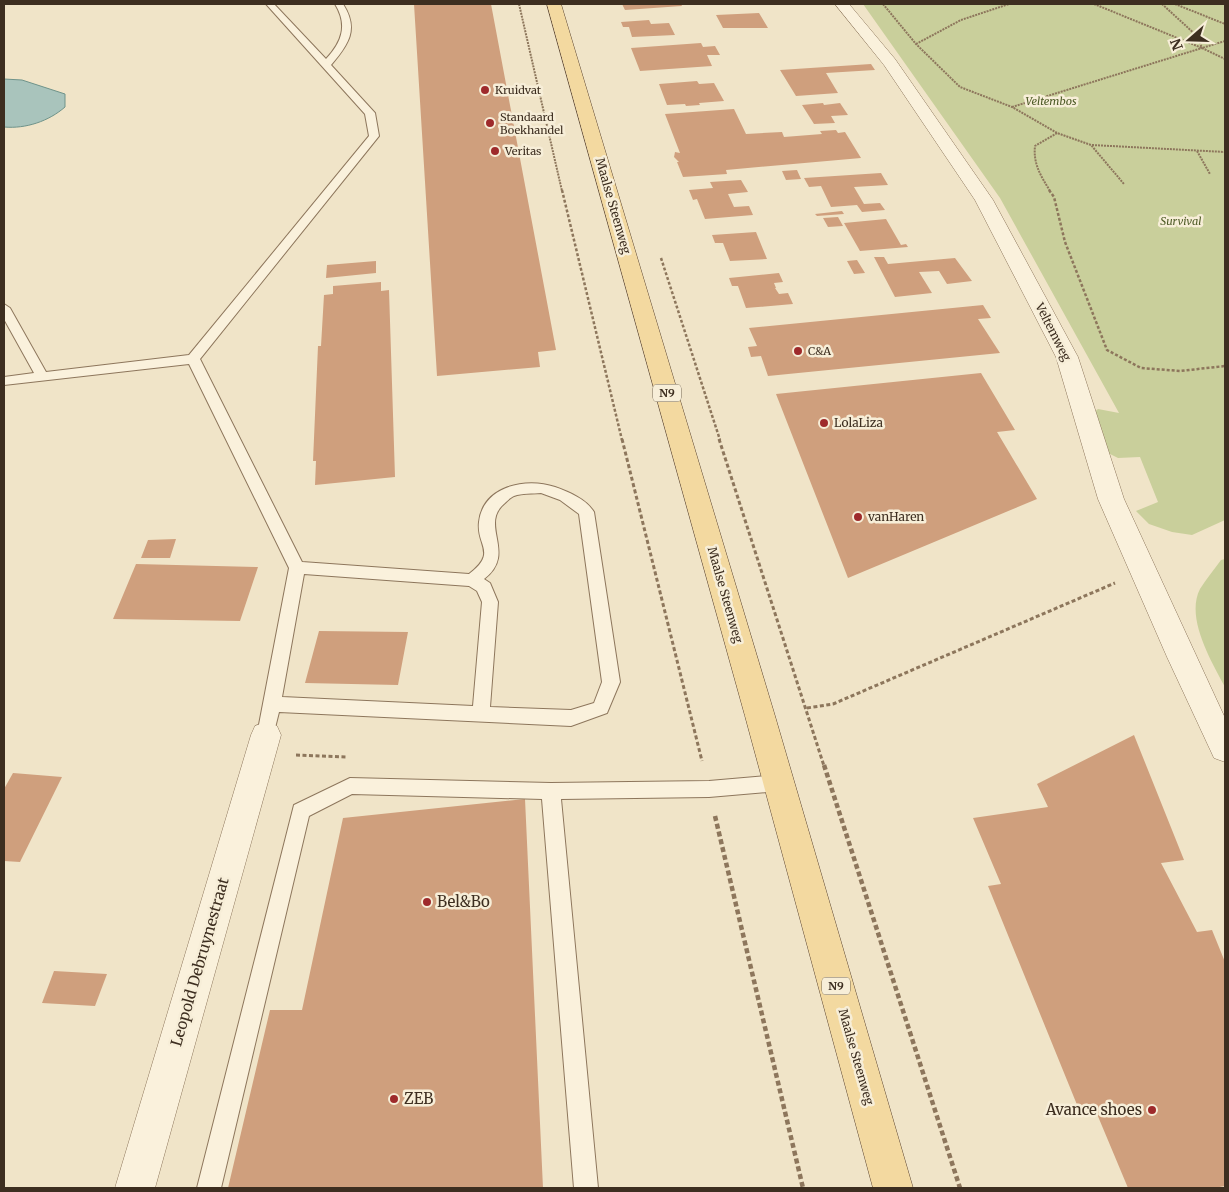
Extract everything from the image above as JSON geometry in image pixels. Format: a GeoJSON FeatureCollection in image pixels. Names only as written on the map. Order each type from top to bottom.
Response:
{"type":"FeatureCollection","features":[{"type":"Feature","properties":{"kind":"main road","name":"Maalse Steenweg"},"geometry":{"type":"LineString","coordinates":[[554,4],[893,1188]]}},
{"type":"Feature","properties":{"kind":"street","name":"Veltemweg"},"geometry":{"type":"LineString","coordinates":[[842,4],[890,62],[984,200],[1067,356],[1111,499],[1225,749]]}},
{"type":"Feature","properties":{"kind":"street","name":"Leopold Debruynestraat"},"geometry":{"type":"LineString","coordinates":[[134,1188],[269,719]]}},
{"type":"Feature","properties":{"kind":"lane"},"geometry":{"type":"LineString","coordinates":[[4,381],[193,359],[374,136],[370,113],[270,4]]}},
{"type":"Feature","properties":{"kind":"lane"},"geometry":{"type":"LineString","coordinates":[[326,65],[342,46],[348,26],[344,10],[340,4]]}},
{"type":"Feature","properties":{"kind":"lane"},"geometry":{"type":"LineString","coordinates":[[4,308],[42,376]]}},
{"type":"Feature","properties":{"kind":"lane"},"geometry":{"type":"LineString","coordinates":[[193,359],[297,568],[269,719],[481,714],[571,718],[601,708],[611,682],[586,512],[565,496],[542,488],[509,490],[492,505],[486,523],[492,552],[488,568],[472,580]]}},
{"type":"Feature","properties":{"kind":"lane"},"geometry":{"type":"LineString","coordinates":[[297,568],[472,580],[484,587],[490,602],[481,714]]}},
{"type":"Feature","properties":{"kind":"lane"},"geometry":{"type":"LineString","coordinates":[[209,1188],[301,811],[350,786],[551,791],[709,789],[778,783]]}},
{"type":"Feature","properties":{"kind":"lane"},"geometry":{"type":"LineString","coordinates":[[551,791],[586,1188]]}},
{"type":"Feature","properties":{"kind":"path"},"geometry":{"type":"LineString","coordinates":[[519,4],[594,328],[709,789],[803,1188]]}},
{"type":"Feature","properties":{"kind":"path"},"geometry":{"type":"LineString","coordinates":[[883,4],[916,44],[960,87],[1012,107],[1057,133],[1091,145],[1225,152]]}},
{"type":"Feature","properties":{"kind":"path"},"geometry":{"type":"LineString","coordinates":[[916,44],[934,32],[973,14],[1009,4]]}},
{"type":"Feature","properties":{"kind":"path"},"geometry":{"type":"LineString","coordinates":[[1094,4],[1225,59]]}},
{"type":"Feature","properties":{"kind":"path"},"geometry":{"type":"LineString","coordinates":[[1162,4],[1198,36],[1202,48]]}},
{"type":"Feature","properties":{"kind":"path"},"geometry":{"type":"LineString","coordinates":[[1175,4],[1225,24]]}},
{"type":"Feature","properties":{"kind":"path"},"geometry":{"type":"LineString","coordinates":[[1012,107],[1225,41]]}},
{"type":"Feature","properties":{"kind":"path"},"geometry":{"type":"LineString","coordinates":[[1057,133],[1036,146],[1034,156],[1038,172],[1054,197],[1065,242],[1107,350],[1141,368],[1180,371],[1225,366]]}},
{"type":"Feature","properties":{"kind":"path"},"geometry":{"type":"LineString","coordinates":[[1091,145],[1124,184]]}},
{"type":"Feature","properties":{"kind":"path"},"geometry":{"type":"LineString","coordinates":[[1197,150],[1210,174]]}},
{"type":"Feature","properties":{"kind":"path"},"geometry":{"type":"LineString","coordinates":[[659,254],[807,708],[960,1188]]}},
{"type":"Feature","properties":{"kind":"path"},"geometry":{"type":"LineString","coordinates":[[807,708],[833,704],[1143,571]]}},
{"type":"Feature","properties":{"kind":"green space","name":"Veltembos"},"geometry":{"type":"Polygon","coordinates":[[[863,4],[1225,4],[1225,520],[1192,535],[1172,532],[1149,524],[1136,511],[1158,502],[1140,457],[1118,458],[1108,453],[1093,413],[1098,409],[1119,413],[1000,198],[863,4]]]}},
{"type":"Feature","properties":{"kind":"green space"},"geometry":{"type":"Polygon","coordinates":[[[1225,559],[1225,687],[1202,640],[1196,613],[1196,601],[1200,589],[1221,560],[1225,559]]]}},
{"type":"Feature","properties":{"kind":"water"},"geometry":{"type":"Polygon","coordinates":[[[4,79],[22,80],[65,94],[65,107],[37,123],[21,127],[4,127],[4,79]]]}},
{"type":"Feature","properties":{"kind":"building"},"geometry":{"type":"Polygon","coordinates":[[[414,4],[491,4],[556,350],[538,352],[540,367],[437,376],[414,4]]]}},
{"type":"Feature","properties":{"kind":"building"},"geometry":{"type":"Polygon","coordinates":[[[622,4],[681,4],[682,6],[625,10],[622,4]]]}},
{"type":"Feature","properties":{"kind":"building"},"geometry":{"type":"Polygon","coordinates":[[[759,13],[768,28],[723,28],[716,15],[759,13]]]}},
{"type":"Feature","properties":{"kind":"building"},"geometry":{"type":"Polygon","coordinates":[[[649,20],[651,24],[669,23],[675,35],[632,37],[629,27],[623,27],[621,22],[649,20]]]}},
{"type":"Feature","properties":{"kind":"building"},"geometry":{"type":"Polygon","coordinates":[[[701,43],[703,47],[715,46],[720,55],[707,55],[712,66],[640,71],[631,48],[701,43]]]}},
{"type":"Feature","properties":{"kind":"building"},"geometry":{"type":"Polygon","coordinates":[[[871,64],[875,70],[826,73],[838,93],[796,96],[780,70],[871,64]]]}},
{"type":"Feature","properties":{"kind":"building"},"geometry":{"type":"Polygon","coordinates":[[[697,81],[699,84],[714,83],[724,101],[686,106],[685,104],[667,105],[659,84],[697,81]]]}},
{"type":"Feature","properties":{"kind":"building"},"geometry":{"type":"Polygon","coordinates":[[[823,103],[824,105],[840,103],[848,115],[831,116],[835,123],[814,124],[802,105],[823,103]]]}},
{"type":"Feature","properties":{"kind":"building"},"geometry":{"type":"Polygon","coordinates":[[[734,109],[746,134],[782,132],[784,137],[822,134],[820,131],[836,130],[838,133],[845,132],[861,158],[726,170],[727,174],[683,177],[677,162],[679,162],[674,157],[675,152],[680,153],[665,114],[734,109]]]}},
{"type":"Feature","properties":{"kind":"building"},"geometry":{"type":"Polygon","coordinates":[[[797,170],[801,179],[786,180],[782,171],[797,170]]]}},
{"type":"Feature","properties":{"kind":"building"},"geometry":{"type":"Polygon","coordinates":[[[881,173],[888,185],[854,187],[864,204],[880,203],[885,210],[862,212],[857,205],[831,207],[821,186],[809,187],[804,178],[881,173]]]}},
{"type":"Feature","properties":{"kind":"building"},"geometry":{"type":"Polygon","coordinates":[[[741,180],[748,192],[728,194],[734,207],[749,206],[753,215],[705,219],[697,199],[693,200],[689,190],[713,188],[710,182],[741,180]]]}},
{"type":"Feature","properties":{"kind":"building"},"geometry":{"type":"Polygon","coordinates":[[[842,211],[844,214],[817,216],[815,214],[842,211]]]}},
{"type":"Feature","properties":{"kind":"building"},"geometry":{"type":"Polygon","coordinates":[[[838,217],[843,226],[828,227],[823,218],[838,217]]]}},
{"type":"Feature","properties":{"kind":"building"},"geometry":{"type":"Polygon","coordinates":[[[886,219],[901,245],[906,244],[908,247],[860,251],[844,223],[886,219]]]}},
{"type":"Feature","properties":{"kind":"building"},"geometry":{"type":"Polygon","coordinates":[[[756,232],[767,259],[730,261],[723,243],[715,243],[712,235],[756,232]]]}},
{"type":"Feature","properties":{"kind":"building"},"geometry":{"type":"Polygon","coordinates":[[[874,257],[884,257],[888,264],[955,258],[972,281],[947,284],[939,271],[919,272],[932,293],[895,297],[874,257]]]}},
{"type":"Feature","properties":{"kind":"building"},"geometry":{"type":"Polygon","coordinates":[[[857,260],[865,273],[854,274],[847,261],[857,260]]]}},
{"type":"Feature","properties":{"kind":"building"},"geometry":{"type":"Polygon","coordinates":[[[376,261],[376,273],[326,278],[327,265],[376,261]]]}},
{"type":"Feature","properties":{"kind":"building"},"geometry":{"type":"Polygon","coordinates":[[[779,273],[783,282],[774,283],[775,288],[779,294],[788,293],[793,304],[746,308],[738,286],[732,286],[729,278],[779,273]]]}},
{"type":"Feature","properties":{"kind":"building"},"geometry":{"type":"Polygon","coordinates":[[[381,282],[381,291],[389,290],[395,477],[315,485],[316,461],[313,461],[318,346],[321,346],[324,295],[333,294],[333,286],[381,282]]]}},
{"type":"Feature","properties":{"kind":"building"},"geometry":{"type":"Polygon","coordinates":[[[983,305],[991,318],[978,319],[1000,353],[768,376],[761,356],[751,357],[748,347],[757,346],[749,328],[983,305]]]}},
{"type":"Feature","properties":{"kind":"building"},"geometry":{"type":"Polygon","coordinates":[[[981,373],[1015,430],[997,432],[1037,499],[848,578],[776,394],[981,373]]]}},
{"type":"Feature","properties":{"kind":"building"},"geometry":{"type":"Polygon","coordinates":[[[176,539],[170,558],[141,558],[148,540],[176,539]]]}},
{"type":"Feature","properties":{"kind":"building"},"geometry":{"type":"Polygon","coordinates":[[[136,564],[258,567],[240,621],[113,619],[136,564]]]}},
{"type":"Feature","properties":{"kind":"building"},"geometry":{"type":"Polygon","coordinates":[[[319,631],[408,632],[398,685],[305,683],[319,631]]]}},
{"type":"Feature","properties":{"kind":"building"},"geometry":{"type":"Polygon","coordinates":[[[1134,735],[1184,860],[1161,863],[1197,932],[1212,930],[1225,962],[1225,1186],[1214,1188],[1128,1188],[1097,1114],[1082,1117],[988,886],[1001,884],[973,818],[1048,807],[1037,784],[1134,735]]]}},
{"type":"Feature","properties":{"kind":"building"},"geometry":{"type":"Polygon","coordinates":[[[13,773],[62,777],[20,862],[4,861],[4,789],[13,773]]]}},
{"type":"Feature","properties":{"kind":"building"},"geometry":{"type":"Polygon","coordinates":[[[525,799],[543,1188],[228,1188],[270,1010],[302,1010],[343,818],[525,799]]]}},
{"type":"Feature","properties":{"kind":"building"},"geometry":{"type":"Polygon","coordinates":[[[54,971],[107,974],[95,1006],[42,1003],[54,971]]]}},
{"type":"Feature","properties":{"kind":"place","name":"Kruidvat"},"geometry":{"type":"Point","coordinates":[485,90]}},
{"type":"Feature","properties":{"kind":"place","name":"Standaard Boekhandel"},"geometry":{"type":"Point","coordinates":[490,123]}},
{"type":"Feature","properties":{"kind":"place","name":"Veritas"},"geometry":{"type":"Point","coordinates":[495,151]}},
{"type":"Feature","properties":{"kind":"place","name":"C&A"},"geometry":{"type":"Point","coordinates":[798,351]}},
{"type":"Feature","properties":{"kind":"place","name":"LolaLiza"},"geometry":{"type":"Point","coordinates":[824,423]}},
{"type":"Feature","properties":{"kind":"place","name":"vanHaren"},"geometry":{"type":"Point","coordinates":[858,517]}},
{"type":"Feature","properties":{"kind":"place","name":"Bel&Bo"},"geometry":{"type":"Point","coordinates":[427,902]}},
{"type":"Feature","properties":{"kind":"place","name":"ZEB"},"geometry":{"type":"Point","coordinates":[394,1099]}},
{"type":"Feature","properties":{"kind":"place","name":"Avance shoes"},"geometry":{"type":"Point","coordinates":[1152,1110]}},
{"type":"Feature","properties":{"kind":"park label","name":"Survival"},"geometry":{"type":"Point","coordinates":[1181,221]}}]}
